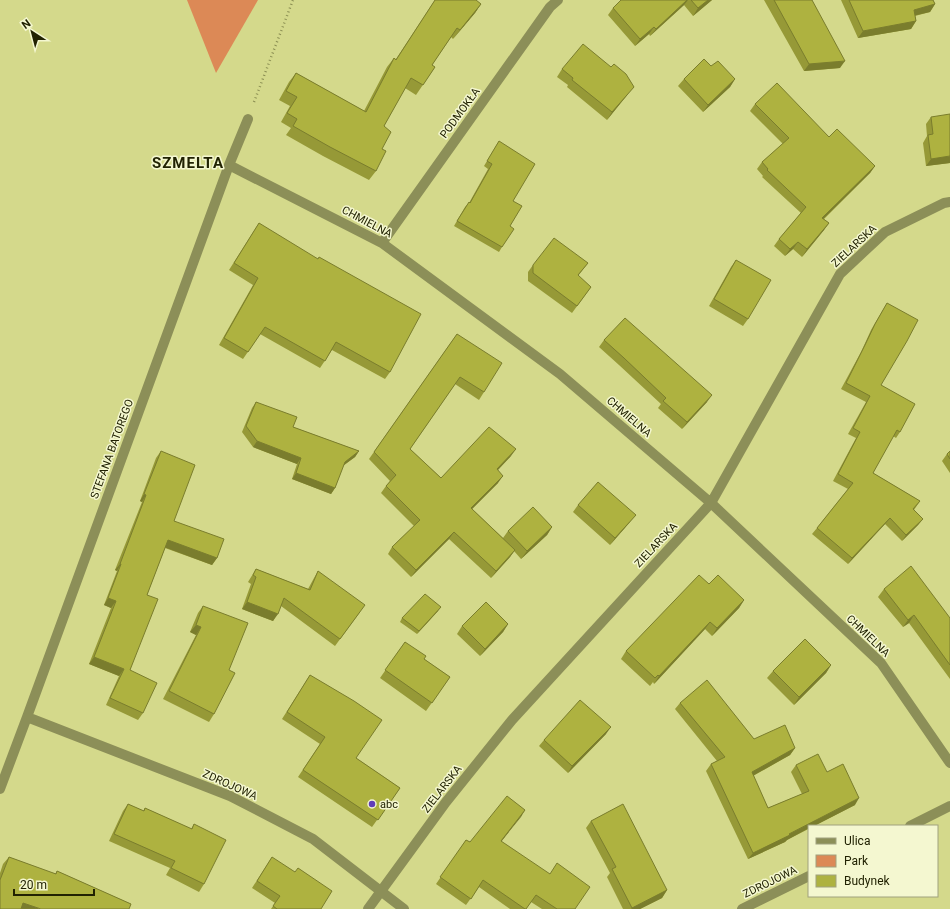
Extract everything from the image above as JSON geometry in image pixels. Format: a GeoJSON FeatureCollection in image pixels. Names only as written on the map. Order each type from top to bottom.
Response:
{"type":"FeatureCollection","features":[{"type":"Feature","properties":{"kind":"street","name":"PODMOKŁA"},"geometry":{"type":"LineString","coordinates":[[382,243],[550,7],[558,0]]}},
{"type":"Feature","properties":{"kind":"street","name":"STEFANA BATOREGO"},"geometry":{"type":"LineString","coordinates":[[0,789],[229,165],[248,118]]}},
{"type":"Feature","properties":{"kind":"street","name":"CHMIELNA"},"geometry":{"type":"LineString","coordinates":[[229,165],[382,243],[560,374],[711,503],[881,663],[950,763]]}},
{"type":"Feature","properties":{"kind":"street","name":"ZIELARSKA"},"geometry":{"type":"LineString","coordinates":[[368,909],[446,802],[512,720],[711,503],[840,274],[885,232],[944,203],[950,202]]}},
{"type":"Feature","properties":{"kind":"street","name":"ZDROJOWA"},"geometry":{"type":"LineString","coordinates":[[27,717],[230,796],[313,839],[404,909]]}},
{"type":"Feature","properties":{"kind":"street"},"geometry":{"type":"LineString","coordinates":[[912,825],[950,806]]}},
{"type":"Feature","properties":{"kind":"street","name":"ZDROJOWA"},"geometry":{"type":"LineString","coordinates":[[742,909],[808,876]]}},
{"type":"Feature","properties":{"kind":"path"},"geometry":{"type":"LineString","coordinates":[[248,118],[293,0]]}},
{"type":"Feature","properties":{"kind":"green space"},"geometry":{"type":"Polygon","coordinates":[[[187,0],[258,0],[216,73],[187,0]]]}},
{"type":"Feature","properties":{"kind":"building"},"geometry":{"type":"Polygon","coordinates":[[[435,0],[476,0],[481,4],[460,30],[457,28],[432,65],[435,67],[423,85],[411,78],[384,126],[391,132],[382,149],[386,151],[376,171],[293,126],[297,119],[287,113],[297,97],[286,91],[296,73],[366,112],[394,58],[396,60],[435,0]]]}},
{"type":"Feature","properties":{"kind":"building"},"geometry":{"type":"Polygon","coordinates":[[[621,0],[687,0],[656,29],[654,27],[640,39],[613,8],[621,0]]]}},
{"type":"Feature","properties":{"kind":"building"},"geometry":{"type":"Polygon","coordinates":[[[691,0],[708,0],[698,8],[691,0]]]}},
{"type":"Feature","properties":{"kind":"building"},"geometry":{"type":"Polygon","coordinates":[[[774,0],[812,0],[845,61],[809,64],[774,0]]]}},
{"type":"Feature","properties":{"kind":"building"},"geometry":{"type":"Polygon","coordinates":[[[849,0],[933,0],[935,4],[914,10],[916,21],[863,31],[849,0]]]}},
{"type":"Feature","properties":{"kind":"building"},"geometry":{"type":"Polygon","coordinates":[[[583,44],[611,67],[614,64],[626,74],[634,87],[612,112],[572,80],[573,78],[562,69],[583,44]]]}},
{"type":"Feature","properties":{"kind":"building"},"geometry":{"type":"Polygon","coordinates":[[[704,59],[711,66],[718,61],[735,79],[708,105],[684,79],[704,59]]]}},
{"type":"Feature","properties":{"kind":"building"},"geometry":{"type":"Polygon","coordinates":[[[777,83],[829,137],[837,129],[875,166],[822,218],[829,223],[807,249],[798,242],[790,249],[779,239],[806,207],[767,170],[768,169],[762,162],[789,138],[755,104],[777,83]]]}},
{"type":"Feature","properties":{"kind":"building"},"geometry":{"type":"Polygon","coordinates":[[[950,114],[950,156],[931,159],[928,135],[933,134],[931,117],[950,114]]]}},
{"type":"Feature","properties":{"kind":"building"},"geometry":{"type":"Polygon","coordinates":[[[499,141],[535,164],[513,201],[522,206],[510,226],[514,229],[502,247],[457,221],[469,202],[470,203],[492,164],[487,161],[499,141]]]}},
{"type":"Feature","properties":{"kind":"building"},"geometry":{"type":"Polygon","coordinates":[[[259,223],[318,259],[319,257],[421,314],[390,372],[336,342],[325,361],[265,327],[248,352],[224,338],[258,278],[234,263],[259,223]]]}},
{"type":"Feature","properties":{"kind":"building"},"geometry":{"type":"Polygon","coordinates":[[[554,238],[588,263],[578,275],[591,287],[577,306],[533,273],[533,265],[554,238]]]}},
{"type":"Feature","properties":{"kind":"building"},"geometry":{"type":"Polygon","coordinates":[[[736,260],[771,280],[748,319],[714,299],[736,260]]]}},
{"type":"Feature","properties":{"kind":"building"},"geometry":{"type":"Polygon","coordinates":[[[887,303],[918,320],[881,385],[915,404],[900,432],[897,430],[873,473],[920,501],[913,509],[923,519],[906,535],[890,518],[852,558],[817,528],[853,483],[838,474],[860,432],[853,428],[870,396],[846,383],[887,303]]]}},
{"type":"Feature","properties":{"kind":"building"},"geometry":{"type":"Polygon","coordinates":[[[625,318],[712,395],[687,422],[663,401],[666,398],[604,340],[625,318]]]}},
{"type":"Feature","properties":{"kind":"building"},"geometry":{"type":"Polygon","coordinates":[[[457,334],[502,363],[484,392],[460,377],[410,449],[441,478],[489,427],[516,449],[497,469],[503,476],[471,508],[515,550],[496,571],[454,532],[416,570],[392,547],[420,520],[386,486],[396,475],[374,452],[457,334]]]}},
{"type":"Feature","properties":{"kind":"building"},"geometry":{"type":"Polygon","coordinates":[[[256,402],[297,417],[293,427],[359,451],[345,462],[335,488],[296,473],[301,458],[257,441],[246,426],[256,402]]]}},
{"type":"Feature","properties":{"kind":"building"},"geometry":{"type":"Polygon","coordinates":[[[161,451],[195,465],[174,521],[224,539],[217,558],[168,540],[147,595],[158,599],[130,670],[157,683],[143,713],[110,698],[124,669],[94,657],[116,601],[108,598],[146,495],[144,494],[161,451]]]}},
{"type":"Feature","properties":{"kind":"building"},"geometry":{"type":"Polygon","coordinates":[[[950,451],[950,459],[947,454],[950,451]]]}},
{"type":"Feature","properties":{"kind":"building"},"geometry":{"type":"Polygon","coordinates":[[[598,482],[636,515],[615,538],[578,505],[598,482]]]}},
{"type":"Feature","properties":{"kind":"building"},"geometry":{"type":"Polygon","coordinates":[[[533,507],[552,527],[527,551],[508,531],[533,507]]]}},
{"type":"Feature","properties":{"kind":"building"},"geometry":{"type":"Polygon","coordinates":[[[911,566],[950,618],[950,665],[914,615],[908,620],[884,589],[911,566]]]}},
{"type":"Feature","properties":{"kind":"building"},"geometry":{"type":"Polygon","coordinates":[[[256,569],[310,590],[318,571],[365,605],[340,639],[284,598],[278,614],[247,602],[256,577],[253,575],[256,569]]]}},
{"type":"Feature","properties":{"kind":"building"},"geometry":{"type":"Polygon","coordinates":[[[699,575],[709,584],[718,575],[744,600],[717,628],[710,622],[659,676],[658,675],[655,678],[626,651],[699,575]]]}},
{"type":"Feature","properties":{"kind":"building"},"geometry":{"type":"Polygon","coordinates":[[[425,594],[441,607],[419,631],[402,618],[425,594]]]}},
{"type":"Feature","properties":{"kind":"building"},"geometry":{"type":"Polygon","coordinates":[[[486,602],[508,624],[485,649],[462,626],[486,602]]]}},
{"type":"Feature","properties":{"kind":"building"},"geometry":{"type":"Polygon","coordinates":[[[203,606],[248,623],[229,670],[235,673],[214,714],[169,691],[201,627],[196,625],[203,606]]]}},
{"type":"Feature","properties":{"kind":"building"},"geometry":{"type":"Polygon","coordinates":[[[805,639],[831,665],[799,697],[773,671],[805,639]]]}},
{"type":"Feature","properties":{"kind":"building"},"geometry":{"type":"Polygon","coordinates":[[[405,642],[426,656],[424,659],[450,677],[432,703],[385,670],[405,642]]]}},
{"type":"Feature","properties":{"kind":"building"},"geometry":{"type":"Polygon","coordinates":[[[310,675],[354,701],[382,720],[356,758],[400,788],[378,820],[303,770],[325,737],[287,712],[310,675]]]}},
{"type":"Feature","properties":{"kind":"building"},"geometry":{"type":"Polygon","coordinates":[[[707,680],[754,739],[785,725],[795,748],[752,772],[768,808],[809,791],[796,765],[818,754],[827,772],[843,764],[859,798],[753,853],[711,764],[725,757],[680,703],[707,680]]]}},
{"type":"Feature","properties":{"kind":"building"},"geometry":{"type":"Polygon","coordinates":[[[580,700],[611,727],[572,766],[544,740],[580,700]]]}},
{"type":"Feature","properties":{"kind":"building"},"geometry":{"type":"Polygon","coordinates":[[[507,796],[525,810],[501,841],[550,874],[557,863],[590,887],[575,909],[557,909],[536,895],[525,909],[483,880],[471,899],[440,877],[466,840],[470,842],[507,796]]]}},
{"type":"Feature","properties":{"kind":"building"},"geometry":{"type":"Polygon","coordinates":[[[128,804],[144,811],[145,808],[192,829],[194,824],[226,840],[204,884],[171,868],[175,861],[114,834],[128,804]]]}},
{"type":"Feature","properties":{"kind":"building"},"geometry":{"type":"Polygon","coordinates":[[[623,804],[667,890],[632,908],[612,869],[616,867],[591,821],[623,804]]]}},
{"type":"Feature","properties":{"kind":"building"},"geometry":{"type":"Polygon","coordinates":[[[9,857],[56,874],[57,871],[131,904],[129,909],[41,909],[23,903],[21,909],[0,909],[0,880],[9,857]]]}},
{"type":"Feature","properties":{"kind":"building"},"geometry":{"type":"Polygon","coordinates":[[[272,857],[295,872],[298,868],[332,891],[321,909],[277,909],[273,906],[280,896],[257,881],[272,857]]]}},
{"type":"Feature","properties":{"kind":"place","name":"abc"},"geometry":{"type":"Point","coordinates":[372,804]}},
{"type":"Feature","properties":{"kind":"district","name":"SZMELTA"},"geometry":{"type":"Point","coordinates":[188,163]}}]}
